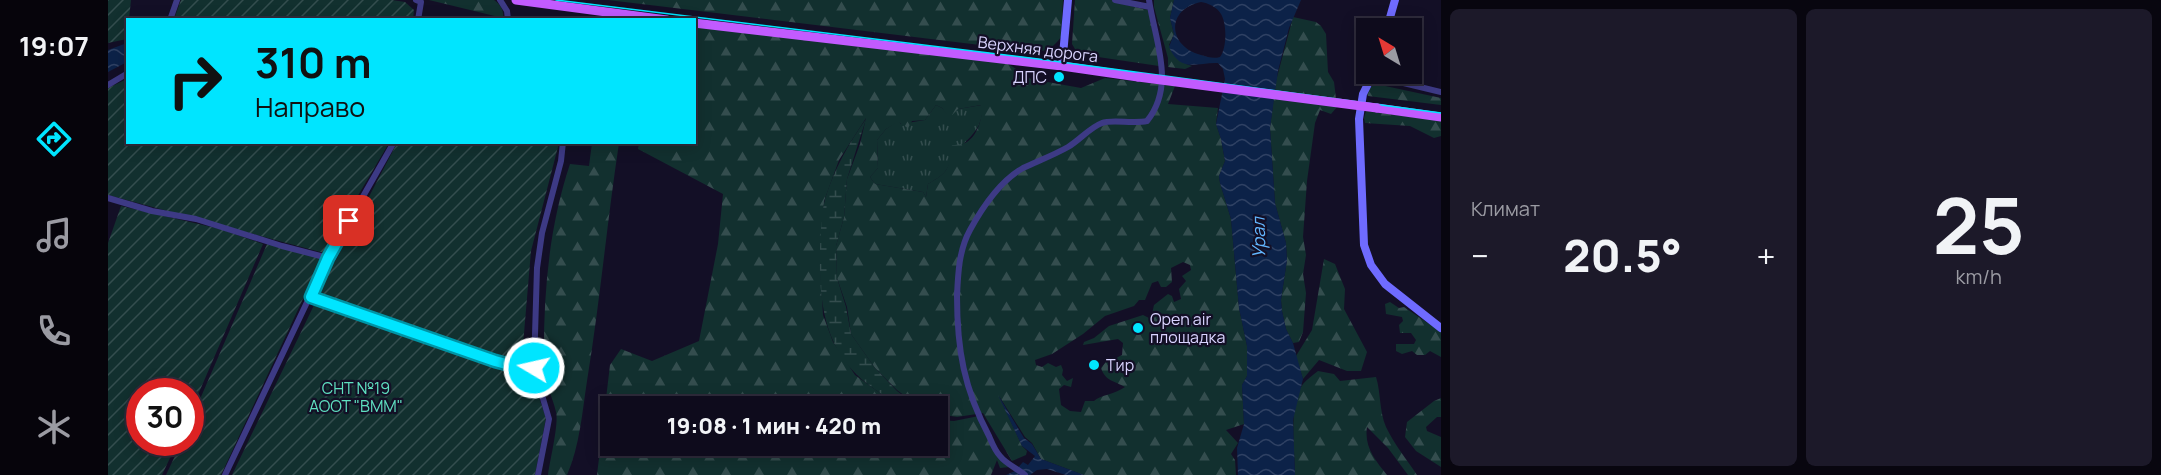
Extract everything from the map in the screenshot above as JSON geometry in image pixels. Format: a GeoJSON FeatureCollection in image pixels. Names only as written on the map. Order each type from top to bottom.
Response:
{"type":"FeatureCollection","features":[{"type":"Feature","properties":{"kind":"main road"},"geometry":{"type":"LineString","coordinates":[[516,0],[652,18]]}},
{"type":"Feature","properties":{"kind":"main road"},"geometry":{"type":"LineString","coordinates":[[1062,66],[1068,0]]}},
{"type":"Feature","properties":{"kind":"main road"},"geometry":{"type":"LineString","coordinates":[[1390,18],[1395,0]]}},
{"type":"Feature","properties":{"kind":"main road","name":"Верхняя дорога"},"geometry":{"type":"LineString","coordinates":[[696,23],[1062,66],[1441,117]]}},
{"type":"Feature","properties":{"kind":"main road"},"geometry":{"type":"LineString","coordinates":[[1368,84],[1362,94],[1359,119],[1364,245],[1371,265],[1385,284],[1441,328]]}},
{"type":"Feature","properties":{"kind":"street"},"geometry":{"type":"LineString","coordinates":[[171,18],[177,0]]}},
{"type":"Feature","properties":{"kind":"street"},"geometry":{"type":"LineString","coordinates":[[416,0],[421,2],[418,18]]}},
{"type":"Feature","properties":{"kind":"street"},"geometry":{"type":"LineString","coordinates":[[500,0],[507,11],[508,18]]}},
{"type":"Feature","properties":{"kind":"street"},"geometry":{"type":"LineString","coordinates":[[1025,475],[1000,457],[981,422],[961,360],[957,327],[957,272],[964,242],[984,207],[1008,180],[1021,170],[1068,147],[1101,123],[1147,121],[1152,114],[1159,101],[1163,74],[1150,4],[1115,0]]}},
{"type":"Feature","properties":{"kind":"street"},"geometry":{"type":"LineString","coordinates":[[108,85],[126,74]]}},
{"type":"Feature","properties":{"kind":"street"},"geometry":{"type":"LineString","coordinates":[[1408,84],[1441,92]]}},
{"type":"Feature","properties":{"kind":"street"},"geometry":{"type":"LineString","coordinates":[[225,475],[328,258],[393,144]]}},
{"type":"Feature","properties":{"kind":"street"},"geometry":{"type":"LineString","coordinates":[[538,475],[549,419],[534,368],[537,268],[542,233],[561,161],[563,144]]}},
{"type":"Feature","properties":{"kind":"street"},"geometry":{"type":"LineString","coordinates":[[108,198],[152,211],[196,219],[328,258]]}},
{"type":"Feature","properties":{"kind":"street"},"geometry":{"type":"LineString","coordinates":[[311,297],[495,361],[517,367],[534,368]]}},
{"type":"Feature","properties":{"kind":"green space"},"geometry":{"type":"Polygon","coordinates":[[[108,0],[131,0],[129,18],[126,18],[126,39],[108,43],[108,0]]]}},
{"type":"Feature","properties":{"kind":"green space"},"geometry":{"type":"Polygon","coordinates":[[[181,0],[392,0],[405,2],[414,10],[413,18],[174,18],[181,0]]]}},
{"type":"Feature","properties":{"kind":"green space"},"geometry":{"type":"Polygon","coordinates":[[[429,0],[494,0],[503,12],[503,18],[429,0]]]}},
{"type":"Feature","properties":{"kind":"green space"},"geometry":{"type":"Polygon","coordinates":[[[608,0],[1063,0],[1061,37],[1049,49],[1036,51],[1007,45],[1005,48],[608,0]]]}},
{"type":"Feature","properties":{"kind":"green space"},"geometry":{"type":"Polygon","coordinates":[[[1075,0],[1123,0],[1122,4],[1148,10],[1160,58],[1159,66],[1078,54],[1072,44],[1075,0]]]}},
{"type":"Feature","properties":{"kind":"green space"},"geometry":{"type":"Polygon","coordinates":[[[1154,0],[1174,0],[1170,18],[1174,34],[1169,45],[1186,64],[1192,66],[1185,69],[1168,67],[1168,58],[1154,0]]]}},
{"type":"Feature","properties":{"kind":"green space"},"geometry":{"type":"Polygon","coordinates":[[[1293,17],[1316,22],[1326,34],[1328,72],[1334,82],[1337,107],[1331,114],[1320,110],[1315,123],[1307,181],[1303,237],[1306,255],[1303,274],[1306,293],[1303,332],[1299,342],[1293,343],[1286,329],[1282,311],[1281,300],[1287,260],[1286,243],[1275,203],[1270,128],[1276,81],[1293,17]]]}},
{"type":"Feature","properties":{"kind":"green space"},"geometry":{"type":"Polygon","coordinates":[[[696,25],[1007,63],[1031,79],[1081,88],[1105,78],[1175,86],[1168,104],[1218,108],[1216,124],[1225,161],[1219,176],[1231,219],[1239,308],[1247,346],[1247,376],[1242,385],[1244,424],[1226,430],[1238,443],[1231,454],[1235,460],[1236,475],[1084,475],[1041,459],[999,396],[1022,446],[1027,451],[1026,455],[1012,461],[983,413],[957,417],[948,416],[948,396],[905,396],[897,390],[875,368],[851,334],[847,307],[837,278],[836,246],[844,217],[847,179],[860,144],[866,118],[839,160],[824,201],[820,266],[823,315],[833,342],[855,375],[884,396],[606,396],[610,365],[621,349],[652,361],[699,341],[718,244],[723,194],[638,149],[639,144],[696,144],[696,25]],[[936,105],[925,120],[912,121],[908,128],[898,122],[886,129],[877,140],[878,168],[870,177],[875,184],[923,192],[926,197],[928,184],[947,169],[949,159],[945,146],[965,143],[973,136],[980,121],[981,105],[958,109],[952,115],[947,115],[942,108],[936,105]],[[1183,262],[1171,268],[1172,282],[1166,287],[1161,287],[1158,281],[1152,283],[1145,300],[1139,300],[1134,306],[1105,316],[1083,334],[1052,354],[1035,360],[1036,365],[1042,367],[1048,363],[1056,367],[1061,365],[1062,375],[1067,381],[1073,378],[1071,387],[1064,385],[1059,389],[1061,405],[1070,411],[1081,412],[1085,401],[1094,401],[1125,387],[1108,378],[1101,368],[1109,358],[1122,355],[1123,343],[1118,339],[1083,345],[1084,342],[1094,338],[1109,326],[1143,315],[1151,319],[1154,305],[1168,294],[1172,296],[1174,302],[1181,299],[1179,289],[1186,281],[1182,276],[1191,270],[1190,265],[1183,262]]]}},
{"type":"Feature","properties":{"kind":"green space"},"geometry":{"type":"Polygon","coordinates":[[[126,79],[126,144],[388,144],[324,253],[108,195],[108,88],[126,79]]]}},
{"type":"Feature","properties":{"kind":"green space"},"geometry":{"type":"Polygon","coordinates":[[[1376,84],[1441,98],[1441,105],[1368,96],[1369,88],[1376,84]]]}},
{"type":"Feature","properties":{"kind":"green space"},"geometry":{"type":"Polygon","coordinates":[[[936,105],[948,115],[958,109],[982,105],[982,113],[981,121],[973,134],[950,155],[947,169],[928,184],[926,197],[923,192],[875,184],[870,177],[878,168],[877,140],[886,129],[898,121],[901,124],[925,120],[936,105]]]}},
{"type":"Feature","properties":{"kind":"green space"},"geometry":{"type":"Polygon","coordinates":[[[1366,111],[1441,121],[1441,136],[1434,138],[1410,126],[1365,123],[1366,111]]]}},
{"type":"Feature","properties":{"kind":"green space"},"geometry":{"type":"Polygon","coordinates":[[[866,119],[847,179],[844,217],[836,246],[837,278],[851,334],[875,368],[904,396],[885,396],[854,372],[833,341],[823,306],[820,249],[825,199],[853,138],[866,119]]]}},
{"type":"Feature","properties":{"kind":"green space"},"geometry":{"type":"Polygon","coordinates":[[[396,144],[559,144],[531,251],[522,357],[513,363],[315,294],[337,258],[396,144]]]}},
{"type":"Feature","properties":{"kind":"green space"},"geometry":{"type":"Polygon","coordinates":[[[592,144],[619,144],[580,429],[567,475],[548,475],[557,418],[545,379],[544,368],[548,265],[557,214],[570,164],[589,166],[592,144]]]}},
{"type":"Feature","properties":{"kind":"green space"},"geometry":{"type":"Polygon","coordinates":[[[121,206],[220,229],[263,244],[204,381],[204,378],[126,378],[126,456],[171,456],[162,475],[108,475],[108,243],[121,206]]]}},
{"type":"Feature","properties":{"kind":"green space"},"geometry":{"type":"Polygon","coordinates":[[[267,244],[322,258],[221,475],[166,475],[175,456],[204,456],[204,390],[267,244]]]}},
{"type":"Feature","properties":{"kind":"green space"},"geometry":{"type":"Polygon","coordinates":[[[1324,259],[1335,264],[1345,289],[1344,309],[1367,352],[1361,371],[1347,371],[1319,360],[1303,379],[1296,356],[1312,330],[1324,259]]]}},
{"type":"Feature","properties":{"kind":"green space","name":"СНТ №19 АООТ \"ВММ\""},"geometry":{"type":"Polygon","coordinates":[[[316,301],[532,377],[546,418],[535,475],[232,475],[316,301]]]}},
{"type":"Feature","properties":{"kind":"green space"},"geometry":{"type":"Polygon","coordinates":[[[1390,302],[1399,308],[1404,307],[1441,332],[1441,357],[1430,351],[1425,355],[1417,355],[1412,351],[1402,354],[1396,351],[1396,344],[1414,344],[1416,340],[1411,333],[1400,333],[1399,325],[1403,321],[1402,317],[1386,314],[1385,304],[1390,302]]]}},
{"type":"Feature","properties":{"kind":"green space"},"geometry":{"type":"Polygon","coordinates":[[[1318,371],[1334,374],[1340,381],[1376,377],[1386,427],[1417,475],[1408,475],[1388,448],[1367,427],[1369,447],[1387,475],[1295,475],[1293,428],[1295,403],[1303,384],[1318,371]]]}},
{"type":"Feature","properties":{"kind":"green space"},"geometry":{"type":"Polygon","coordinates":[[[1441,398],[1441,417],[1437,417],[1426,427],[1427,431],[1441,437],[1441,467],[1416,451],[1405,437],[1407,422],[1441,398]]]}},
{"type":"Feature","properties":{"kind":"green space"},"geometry":{"type":"Polygon","coordinates":[[[979,416],[987,433],[1010,467],[1000,468],[997,460],[991,475],[597,475],[600,450],[600,456],[948,456],[948,421],[979,416]]]}},
{"type":"Feature","properties":{"kind":"water","name":"Урал"},"geometry":{"type":"Polygon","coordinates":[[[1174,0],[1301,0],[1289,28],[1278,71],[1270,128],[1275,203],[1286,243],[1287,260],[1281,300],[1282,311],[1303,379],[1293,420],[1295,475],[1238,475],[1237,448],[1244,424],[1242,385],[1247,376],[1247,346],[1239,308],[1231,219],[1219,176],[1225,161],[1216,124],[1225,79],[1223,69],[1218,63],[1190,65],[1179,61],[1169,47],[1174,34],[1170,18],[1174,0]],[[1201,2],[1181,12],[1175,28],[1177,36],[1190,50],[1208,57],[1220,57],[1225,42],[1223,18],[1217,9],[1201,2]]]}},
{"type":"Feature","properties":{"kind":"water"},"geometry":{"type":"Polygon","coordinates":[[[126,43],[126,63],[108,72],[108,50],[126,43]]]}},
{"type":"Feature","properties":{"kind":"water"},"geometry":{"type":"Polygon","coordinates":[[[998,395],[1024,438],[1032,444],[1041,459],[1084,475],[1066,475],[1047,469],[1037,470],[1030,475],[1006,475],[1015,471],[1023,462],[1028,465],[1035,456],[1022,446],[998,395]]]}},
{"type":"Feature","properties":{"kind":"tram line"},"geometry":{"type":"LineString","coordinates":[[556,0],[1038,59],[1441,113]]}},
{"type":"Feature","properties":{"kind":"place","name":"ДПС"},"geometry":{"type":"Point","coordinates":[1059,77]}},
{"type":"Feature","properties":{"kind":"place","name":"Open air площадка"},"geometry":{"type":"Point","coordinates":[1138,328]}},
{"type":"Feature","properties":{"kind":"place","name":"Тир"},"geometry":{"type":"Point","coordinates":[1094,365]}},
{"type":"Feature","properties":{"kind":"route"},"geometry":{"type":"LineString","coordinates":[[349,221],[328,258],[311,297],[495,361],[517,367],[534,368]]}}]}
